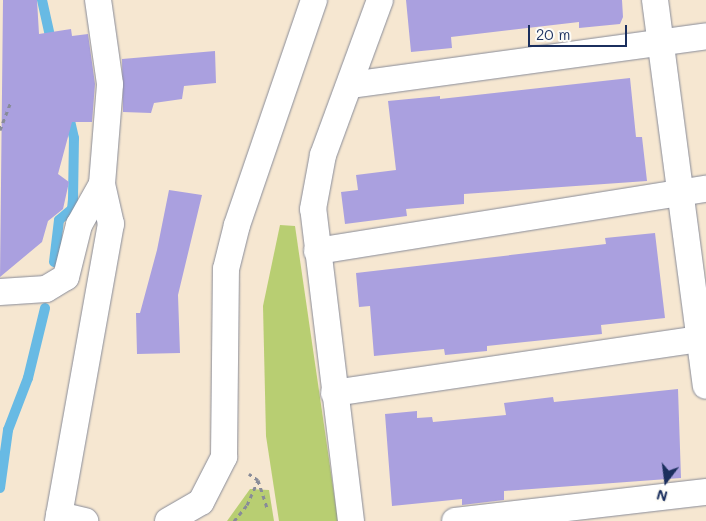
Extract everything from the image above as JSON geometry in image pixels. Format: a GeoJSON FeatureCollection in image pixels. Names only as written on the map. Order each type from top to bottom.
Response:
{"type":"FeatureCollection","features":[{"type":"Feature","properties":{"kind":"street"},"geometry":{"type":"LineString","coordinates":[[85,521],[58,518],[110,224],[102,184],[110,84],[98,0]]}},
{"type":"Feature","properties":{"kind":"street"},"geometry":{"type":"LineString","coordinates":[[168,521],[201,502],[224,457],[226,269],[237,225],[314,0]]}},
{"type":"Feature","properties":{"kind":"street"},"geometry":{"type":"LineString","coordinates":[[351,521],[312,209],[323,155],[380,0]]}},
{"type":"Feature","properties":{"kind":"street"},"geometry":{"type":"LineString","coordinates":[[655,0],[703,338],[706,386]]}},
{"type":"Feature","properties":{"kind":"street"},"geometry":{"type":"LineString","coordinates":[[350,85],[706,36]]}},
{"type":"Feature","properties":{"kind":"street"},"geometry":{"type":"LineString","coordinates":[[0,292],[46,289],[66,277],[79,224],[102,184]]}},
{"type":"Feature","properties":{"kind":"street"},"geometry":{"type":"LineString","coordinates":[[318,251],[706,189]]}},
{"type":"Feature","properties":{"kind":"street"},"geometry":{"type":"LineString","coordinates":[[334,392],[703,338]]}},
{"type":"Feature","properties":{"kind":"street"},"geometry":{"type":"LineString","coordinates":[[455,521],[706,492]]}},
{"type":"Feature","properties":{"kind":"path"},"geometry":{"type":"LineString","coordinates":[[0,130],[11,102]]}},
{"type":"Feature","properties":{"kind":"path"},"geometry":{"type":"LineString","coordinates":[[244,470],[258,480],[267,508]]}},
{"type":"Feature","properties":{"kind":"path"},"geometry":{"type":"LineString","coordinates":[[234,521],[247,505],[258,480]]}},
{"type":"Feature","properties":{"kind":"green space"},"geometry":{"type":"Polygon","coordinates":[[[280,225],[295,226],[338,521],[279,521],[266,436],[263,306],[280,225]]]}},
{"type":"Feature","properties":{"kind":"green space"},"geometry":{"type":"Polygon","coordinates":[[[250,489],[269,490],[274,521],[227,521],[250,489]]]}},
{"type":"Feature","properties":{"kind":"building"},"geometry":{"type":"Polygon","coordinates":[[[3,0],[37,0],[39,34],[71,29],[72,36],[88,34],[95,84],[92,122],[72,122],[58,174],[69,182],[63,209],[48,221],[42,242],[0,277],[3,0]]]}},
{"type":"Feature","properties":{"kind":"building"},"geometry":{"type":"Polygon","coordinates":[[[406,0],[622,0],[623,17],[620,24],[579,28],[579,22],[451,37],[452,48],[411,52],[406,0]]]}},
{"type":"Feature","properties":{"kind":"building"},"geometry":{"type":"Polygon","coordinates":[[[215,51],[216,83],[184,86],[182,99],[154,103],[151,113],[123,112],[122,59],[215,51]]]}},
{"type":"Feature","properties":{"kind":"building"},"geometry":{"type":"Polygon","coordinates":[[[630,78],[636,137],[642,137],[647,181],[464,194],[464,204],[406,209],[407,216],[345,224],[341,192],[358,190],[356,175],[396,170],[388,101],[440,96],[440,99],[630,78]]]}},
{"type":"Feature","properties":{"kind":"building"},"geometry":{"type":"Polygon","coordinates":[[[169,190],[202,195],[178,295],[180,353],[137,354],[136,313],[140,313],[157,250],[169,190]]]}},
{"type":"Feature","properties":{"kind":"building"},"geometry":{"type":"Polygon","coordinates":[[[655,233],[665,318],[601,325],[602,334],[487,346],[487,351],[445,355],[444,349],[374,356],[370,306],[359,307],[356,273],[606,244],[605,238],[655,233]]]}},
{"type":"Feature","properties":{"kind":"building"},"geometry":{"type":"Polygon","coordinates":[[[678,389],[681,478],[504,491],[504,500],[462,505],[462,499],[392,506],[385,414],[417,411],[417,418],[432,417],[433,422],[506,415],[504,403],[553,397],[554,402],[678,389]]]}},
{"type":"Feature","properties":{"kind":"waterway"},"geometry":{"type":"LineString","coordinates":[[42,0],[52,45]]}},
{"type":"Feature","properties":{"kind":"waterway"},"geometry":{"type":"LineString","coordinates":[[54,262],[59,220],[72,209],[73,200],[74,138],[68,113]]}},
{"type":"Feature","properties":{"kind":"waterway"},"geometry":{"type":"LineString","coordinates":[[0,488],[8,430],[28,378],[45,308]]}}]}
